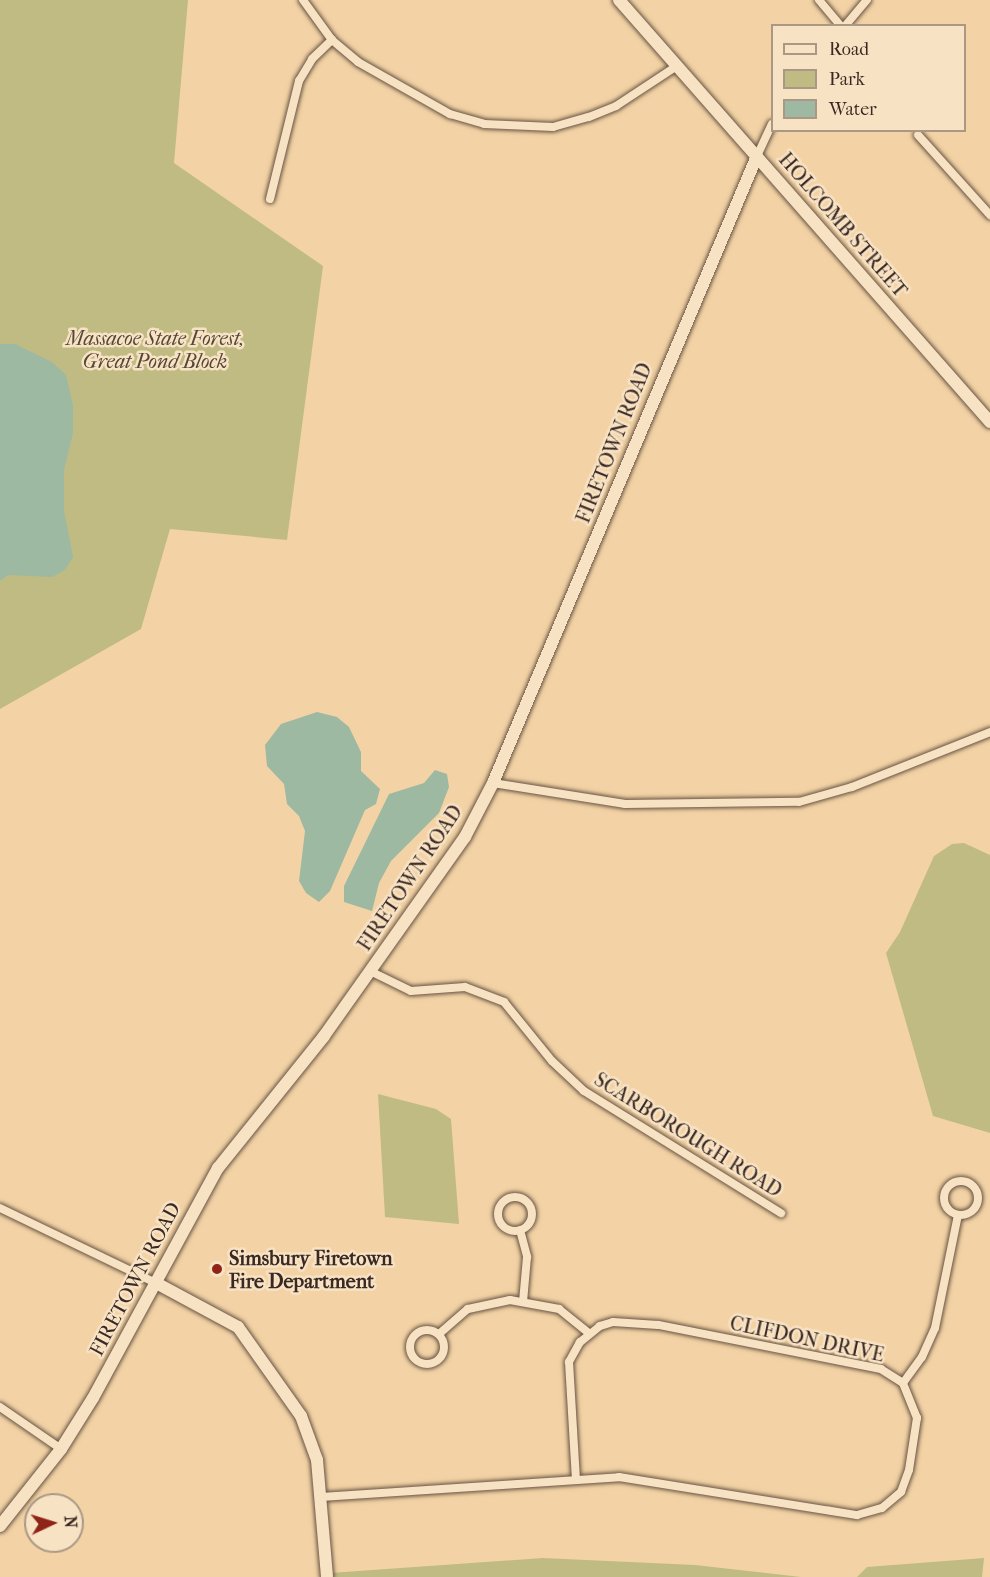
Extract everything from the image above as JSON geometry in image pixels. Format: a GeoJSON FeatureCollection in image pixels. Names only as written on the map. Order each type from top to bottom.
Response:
{"type":"FeatureCollection","features":[{"type":"Feature","properties":{"kind":"street"},"geometry":{"type":"LineString","coordinates":[[303,0],[332,40],[394,86],[450,114],[518,128],[553,127],[589,117],[616,106],[677,66]]}},
{"type":"Feature","properties":{"kind":"street","name":"HOLCOMB STREET"},"geometry":{"type":"LineString","coordinates":[[619,0],[990,422]]}},
{"type":"Feature","properties":{"kind":"street"},"geometry":{"type":"LineString","coordinates":[[819,0],[841,24]]}},
{"type":"Feature","properties":{"kind":"street"},"geometry":{"type":"LineString","coordinates":[[845,24],[867,0]]}},
{"type":"Feature","properties":{"kind":"street"},"geometry":{"type":"LineString","coordinates":[[270,199],[299,81],[312,59],[332,40]]}},
{"type":"Feature","properties":{"kind":"street","name":"FIRETOWN ROAD"},"geometry":{"type":"LineString","coordinates":[[0,1526],[61,1449],[158,1284],[218,1168],[372,972],[455,854],[493,783],[771,126]]}},
{"type":"Feature","properties":{"kind":"street"},"geometry":{"type":"LineString","coordinates":[[918,135],[990,215]]}},
{"type":"Feature","properties":{"kind":"street"},"geometry":{"type":"LineString","coordinates":[[493,783],[625,804],[800,802],[852,787],[990,732]]}},
{"type":"Feature","properties":{"kind":"street","name":"SCARBOROUGH ROAD"},"geometry":{"type":"LineString","coordinates":[[372,972],[411,991],[465,987],[504,1002],[552,1061],[584,1091],[781,1213]]}},
{"type":"Feature","properties":{"kind":"street"},"geometry":{"type":"LineString","coordinates":[[963,1181],[977,1190],[978,1201],[969,1214],[958,1215],[945,1204],[945,1192],[952,1183],[963,1181]]}},
{"type":"Feature","properties":{"kind":"street"},"geometry":{"type":"LineString","coordinates":[[509,1197],[520,1197],[531,1208],[531,1219],[520,1230],[509,1230],[498,1216],[500,1205],[509,1197]]}},
{"type":"Feature","properties":{"kind":"street"},"geometry":{"type":"LineString","coordinates":[[0,1208],[158,1284],[232,1323],[250,1341],[308,1430],[321,1497],[327,1577]]}},
{"type":"Feature","properties":{"kind":"street"},"geometry":{"type":"LineString","coordinates":[[903,1383],[922,1357],[935,1328],[958,1215]]}},
{"type":"Feature","properties":{"kind":"street"},"geometry":{"type":"LineString","coordinates":[[520,1230],[527,1257],[523,1302]]}},
{"type":"Feature","properties":{"kind":"street"},"geometry":{"type":"LineString","coordinates":[[439,1334],[468,1309],[498,1300],[558,1309],[590,1333]]}},
{"type":"Feature","properties":{"kind":"street","name":"CLIFDON DRIVE"},"geometry":{"type":"LineString","coordinates":[[321,1497],[576,1479],[650,1480],[832,1514],[871,1513],[882,1509],[901,1492],[909,1470],[917,1418],[903,1383],[894,1375],[865,1365],[638,1322],[613,1322],[590,1333],[572,1353],[567,1376],[576,1479]]}},
{"type":"Feature","properties":{"kind":"street"},"geometry":{"type":"LineString","coordinates":[[429,1330],[439,1334],[444,1345],[442,1356],[433,1363],[416,1360],[411,1351],[415,1335],[429,1330]]}},
{"type":"Feature","properties":{"kind":"street"},"geometry":{"type":"LineString","coordinates":[[0,1407],[61,1449]]}},
{"type":"Feature","properties":{"kind":"green space","name":"Massacoe State Forest, Great Pond Block"},"geometry":{"type":"Polygon","coordinates":[[[0,0],[188,0],[174,163],[323,266],[287,540],[170,529],[141,629],[0,709],[0,0]]]}},
{"type":"Feature","properties":{"kind":"green space"},"geometry":{"type":"Polygon","coordinates":[[[964,843],[990,855],[990,1133],[933,1116],[886,953],[900,932],[934,856],[952,844],[964,843]]]}},
{"type":"Feature","properties":{"kind":"green space"},"geometry":{"type":"Polygon","coordinates":[[[378,1094],[436,1109],[451,1119],[459,1224],[385,1217],[378,1094]]]}},
{"type":"Feature","properties":{"kind":"green space"},"geometry":{"type":"Polygon","coordinates":[[[543,1558],[695,1565],[801,1577],[330,1577],[330,1573],[543,1558]]]}},
{"type":"Feature","properties":{"kind":"green space"},"geometry":{"type":"Polygon","coordinates":[[[984,1558],[982,1577],[857,1577],[867,1567],[984,1558]]]}},
{"type":"Feature","properties":{"kind":"water"},"geometry":{"type":"Polygon","coordinates":[[[0,344],[15,344],[52,362],[66,375],[73,405],[73,433],[64,470],[64,511],[73,557],[65,570],[52,577],[8,575],[0,581],[0,344]]]}},
{"type":"Feature","properties":{"kind":"water"},"geometry":{"type":"Polygon","coordinates":[[[317,712],[337,717],[349,727],[361,752],[361,771],[380,789],[376,804],[365,810],[330,891],[319,902],[306,893],[299,881],[305,831],[299,816],[287,804],[284,784],[267,766],[265,745],[281,724],[317,712]]]}},
{"type":"Feature","properties":{"kind":"water"},"geometry":{"type":"Polygon","coordinates":[[[435,770],[447,774],[449,787],[439,813],[391,861],[379,883],[372,911],[344,902],[344,886],[389,794],[424,783],[435,770]]]}},
{"type":"Feature","properties":{"kind":"place","name":"Simsbury Firetown Fire Department"},"geometry":{"type":"Point","coordinates":[217,1269]}}]}
